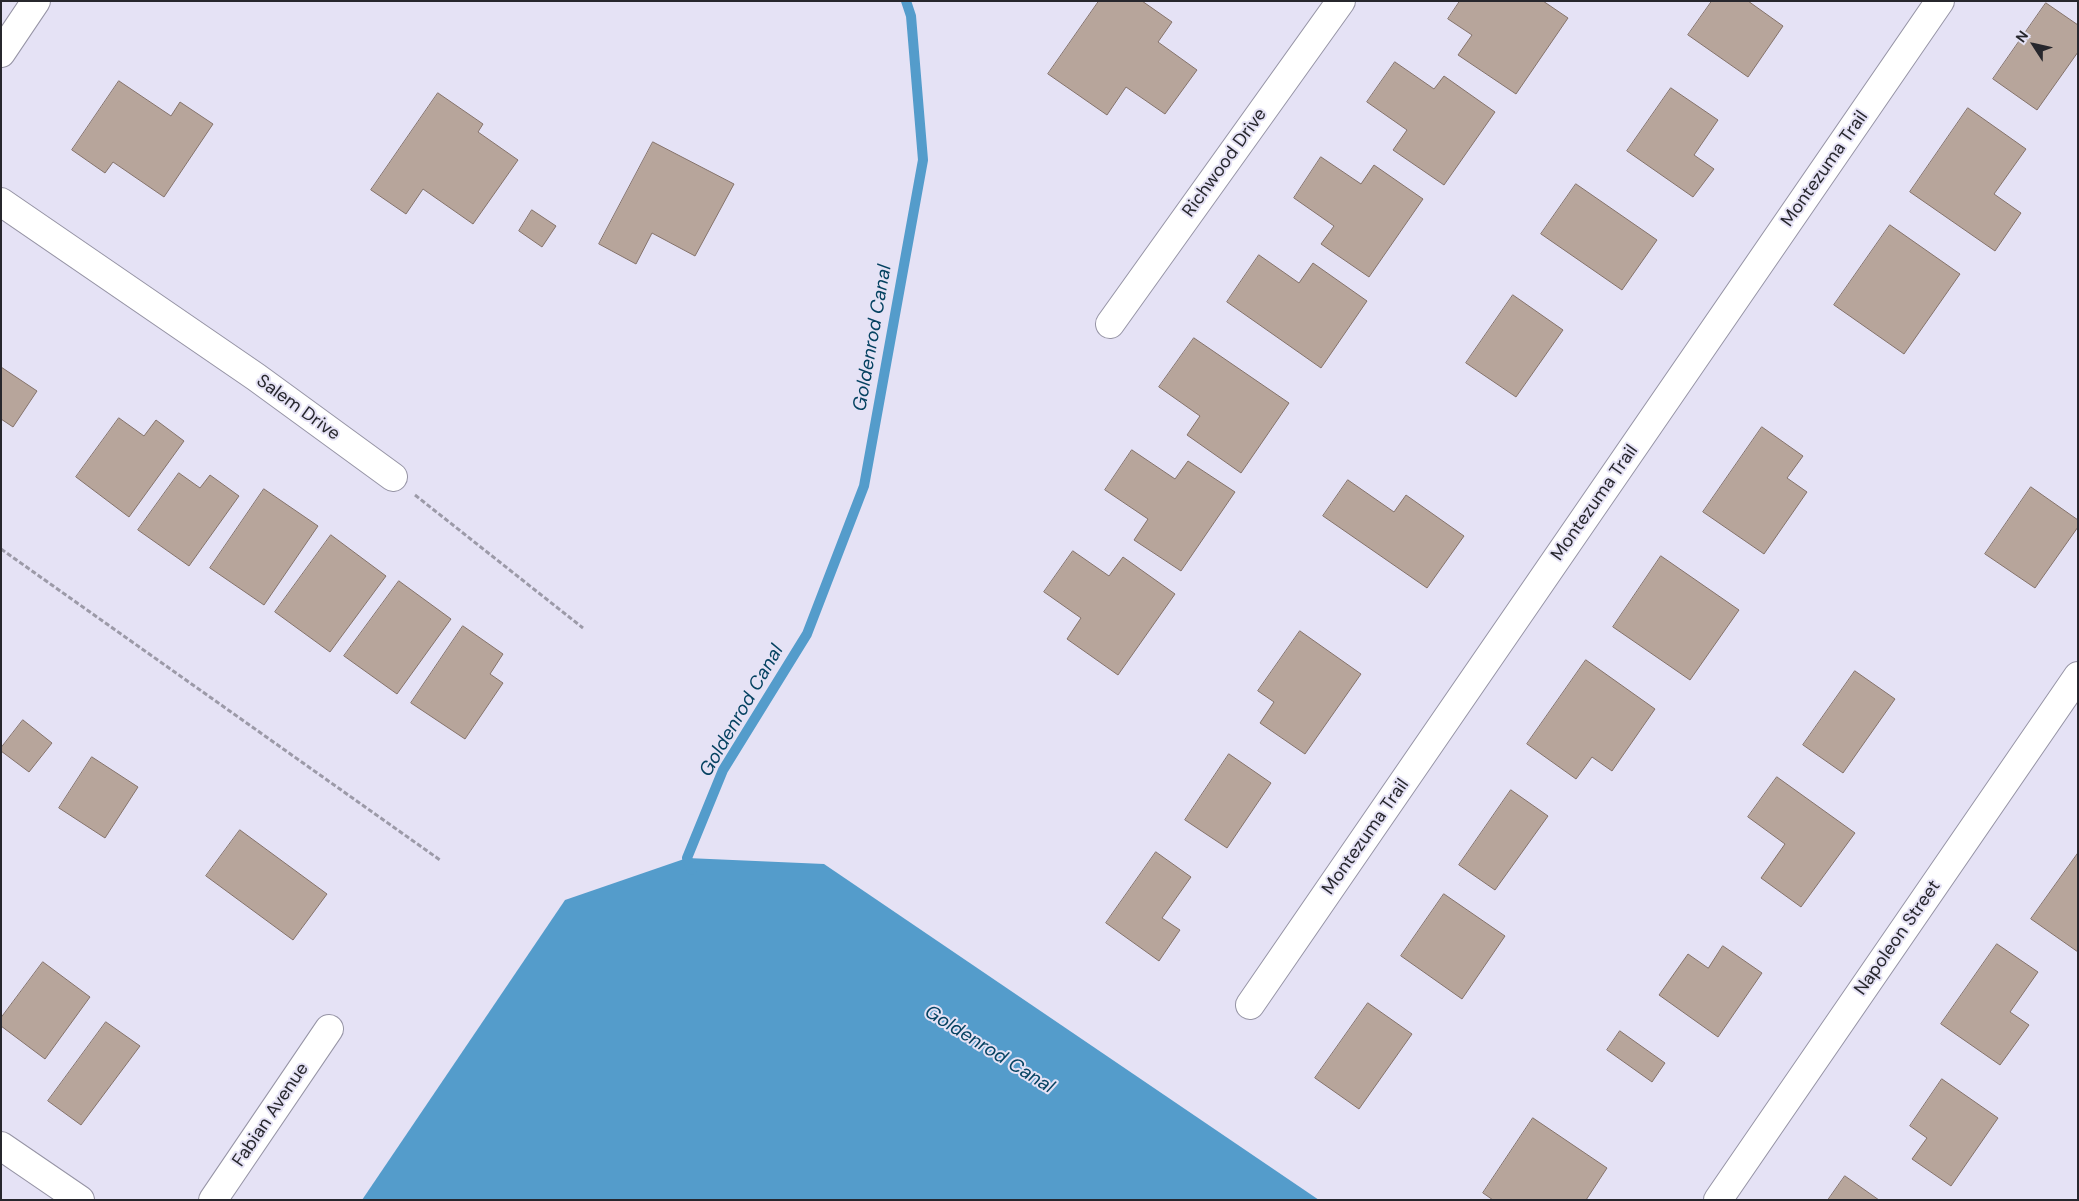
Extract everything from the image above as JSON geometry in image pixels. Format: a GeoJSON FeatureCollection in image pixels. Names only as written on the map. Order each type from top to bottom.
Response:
{"type":"FeatureCollection","features":[{"type":"Feature","properties":{"kind":"street"},"geometry":{"type":"LineString","coordinates":[[1,54],[36,1]]}},
{"type":"Feature","properties":{"kind":"street","name":"Richwood Drive"},"geometry":{"type":"LineString","coordinates":[[1110,324],[1340,1]]}},
{"type":"Feature","properties":{"kind":"street","name":"Montezuma Trail"},"geometry":{"type":"LineString","coordinates":[[1250,1005],[1940,1]]}},
{"type":"Feature","properties":{"kind":"street","name":"Salem Drive"},"geometry":{"type":"LineString","coordinates":[[1,202],[249,372],[394,478]]}},
{"type":"Feature","properties":{"kind":"street","name":"Napoleon Street"},"geometry":{"type":"LineString","coordinates":[[1718,1200],[2078,676]]}},
{"type":"Feature","properties":{"kind":"street","name":"Fabian Avenue"},"geometry":{"type":"LineString","coordinates":[[213,1200],[329,1029]]}},
{"type":"Feature","properties":{"kind":"street"},"geometry":{"type":"LineString","coordinates":[[1,1146],[80,1200]]}},
{"type":"Feature","properties":{"kind":"path"},"geometry":{"type":"LineString","coordinates":[[394,478],[583,628]]}},
{"type":"Feature","properties":{"kind":"path"},"geometry":{"type":"LineString","coordinates":[[1,549],[440,860]]}},
{"type":"Feature","properties":{"kind":"water"},"geometry":{"type":"Polygon","coordinates":[[[687,858],[824,864],[1319,1200],[362,1200],[565,900],[687,858]]]}},
{"type":"Feature","properties":{"kind":"building"},"geometry":{"type":"Polygon","coordinates":[[[1099,1],[1142,1],[1172,22],[1158,42],[1197,70],[1165,114],[1126,87],[1107,115],[1048,74],[1099,1]]]}},
{"type":"Feature","properties":{"kind":"building"},"geometry":{"type":"Polygon","coordinates":[[[1460,1],[1543,1],[1568,18],[1516,94],[1458,55],[1472,35],[1448,19],[1460,1]]]}},
{"type":"Feature","properties":{"kind":"building"},"geometry":{"type":"Polygon","coordinates":[[[1712,1],[1748,1],[1783,26],[1748,77],[1688,35],[1712,1]]]}},
{"type":"Feature","properties":{"kind":"building"},"geometry":{"type":"Polygon","coordinates":[[[2046,3],[2078,25],[2078,52],[2037,110],[1993,79],[2046,3]]]}},
{"type":"Feature","properties":{"kind":"building"},"geometry":{"type":"Polygon","coordinates":[[[1395,62],[1434,89],[1444,76],[1495,112],[1444,185],[1393,150],[1407,130],[1367,102],[1395,62]]]}},
{"type":"Feature","properties":{"kind":"building"},"geometry":{"type":"Polygon","coordinates":[[[119,81],[171,116],[180,102],[213,124],[164,197],[113,162],[105,173],[72,150],[119,81]]]}},
{"type":"Feature","properties":{"kind":"building"},"geometry":{"type":"Polygon","coordinates":[[[1671,88],[1718,120],[1694,155],[1714,169],[1693,197],[1627,151],[1671,88]]]}},
{"type":"Feature","properties":{"kind":"building"},"geometry":{"type":"Polygon","coordinates":[[[438,93],[483,124],[478,132],[518,160],[473,224],[423,189],[406,214],[371,190],[438,93]]]}},
{"type":"Feature","properties":{"kind":"building"},"geometry":{"type":"Polygon","coordinates":[[[1968,108],[2026,149],[1994,194],[2021,213],[1995,251],[1910,192],[1968,108]]]}},
{"type":"Feature","properties":{"kind":"building"},"geometry":{"type":"Polygon","coordinates":[[[653,142],[734,184],[695,256],[652,233],[636,264],[599,244],[653,142]]]}},
{"type":"Feature","properties":{"kind":"building"},"geometry":{"type":"Polygon","coordinates":[[[1321,157],[1361,184],[1374,165],[1423,199],[1369,277],[1321,244],[1334,226],[1294,198],[1321,157]]]}},
{"type":"Feature","properties":{"kind":"building"},"geometry":{"type":"Polygon","coordinates":[[[1576,184],[1657,240],[1622,290],[1541,234],[1576,184]]]}},
{"type":"Feature","properties":{"kind":"building"},"geometry":{"type":"Polygon","coordinates":[[[532,210],[556,226],[542,247],[519,231],[532,210]]]}},
{"type":"Feature","properties":{"kind":"building"},"geometry":{"type":"Polygon","coordinates":[[[1890,225],[1960,274],[1904,354],[1834,305],[1890,225]]]}},
{"type":"Feature","properties":{"kind":"building"},"geometry":{"type":"Polygon","coordinates":[[[1259,255],[1299,283],[1313,263],[1367,301],[1321,368],[1227,302],[1259,255]]]}},
{"type":"Feature","properties":{"kind":"building"},"geometry":{"type":"Polygon","coordinates":[[[1513,295],[1563,330],[1516,397],[1466,363],[1513,295]]]}},
{"type":"Feature","properties":{"kind":"building"},"geometry":{"type":"Polygon","coordinates":[[[1194,338],[1289,403],[1241,473],[1187,435],[1200,416],[1159,387],[1194,338]]]}},
{"type":"Feature","properties":{"kind":"building"},"geometry":{"type":"Polygon","coordinates":[[[1,367],[37,391],[13,427],[1,419],[1,367]]]}},
{"type":"Feature","properties":{"kind":"building"},"geometry":{"type":"Polygon","coordinates":[[[119,418],[144,436],[156,420],[184,441],[129,517],[76,477],[119,418]]]}},
{"type":"Feature","properties":{"kind":"building"},"geometry":{"type":"Polygon","coordinates":[[[1762,427],[1803,456],[1787,478],[1807,492],[1764,554],[1703,512],[1762,427]]]}},
{"type":"Feature","properties":{"kind":"building"},"geometry":{"type":"Polygon","coordinates":[[[1132,450],[1175,479],[1188,461],[1235,492],[1181,571],[1134,540],[1148,519],[1105,490],[1132,450]]]}},
{"type":"Feature","properties":{"kind":"building"},"geometry":{"type":"Polygon","coordinates":[[[179,473],[200,488],[210,475],[239,496],[189,566],[138,530],[179,473]]]}},
{"type":"Feature","properties":{"kind":"building"},"geometry":{"type":"Polygon","coordinates":[[[1348,480],[1394,512],[1406,495],[1464,536],[1427,588],[1323,516],[1348,480]]]}},
{"type":"Feature","properties":{"kind":"building"},"geometry":{"type":"Polygon","coordinates":[[[2031,487],[2078,520],[2078,527],[2035,588],[1985,554],[2031,487]]]}},
{"type":"Feature","properties":{"kind":"building"},"geometry":{"type":"Polygon","coordinates":[[[264,489],[318,526],[264,605],[210,568],[264,489]]]}},
{"type":"Feature","properties":{"kind":"building"},"geometry":{"type":"Polygon","coordinates":[[[331,535],[386,576],[330,652],[275,612],[331,535]]]}},
{"type":"Feature","properties":{"kind":"building"},"geometry":{"type":"Polygon","coordinates":[[[1073,551],[1109,576],[1123,557],[1175,594],[1118,675],[1067,639],[1081,618],[1044,592],[1073,551]]]}},
{"type":"Feature","properties":{"kind":"building"},"geometry":{"type":"Polygon","coordinates":[[[1661,556],[1739,610],[1690,680],[1613,627],[1661,556]]]}},
{"type":"Feature","properties":{"kind":"building"},"geometry":{"type":"Polygon","coordinates":[[[399,581],[451,619],[397,694],[344,656],[399,581]]]}},
{"type":"Feature","properties":{"kind":"building"},"geometry":{"type":"Polygon","coordinates":[[[463,626],[503,654],[490,674],[503,683],[465,739],[411,703],[463,626]]]}},
{"type":"Feature","properties":{"kind":"building"},"geometry":{"type":"Polygon","coordinates":[[[1300,631],[1361,674],[1305,754],[1260,723],[1274,702],[1258,691],[1300,631]]]}},
{"type":"Feature","properties":{"kind":"building"},"geometry":{"type":"Polygon","coordinates":[[[1586,660],[1655,709],[1612,771],[1592,757],[1576,779],[1527,744],[1586,660]]]}},
{"type":"Feature","properties":{"kind":"building"},"geometry":{"type":"Polygon","coordinates":[[[1855,671],[1895,699],[1843,773],[1803,745],[1855,671]]]}},
{"type":"Feature","properties":{"kind":"building"},"geometry":{"type":"Polygon","coordinates":[[[23,720],[52,743],[29,772],[1,751],[1,748],[23,720]]]}},
{"type":"Feature","properties":{"kind":"building"},"geometry":{"type":"Polygon","coordinates":[[[1229,754],[1271,783],[1227,848],[1185,820],[1229,754]]]}},
{"type":"Feature","properties":{"kind":"building"},"geometry":{"type":"Polygon","coordinates":[[[92,757],[138,787],[105,838],[59,808],[92,757]]]}},
{"type":"Feature","properties":{"kind":"building"},"geometry":{"type":"Polygon","coordinates":[[[1777,777],[1855,833],[1801,907],[1761,878],[1785,844],[1748,817],[1777,777]]]}},
{"type":"Feature","properties":{"kind":"building"},"geometry":{"type":"Polygon","coordinates":[[[1511,790],[1548,816],[1495,890],[1459,865],[1511,790]]]}},
{"type":"Feature","properties":{"kind":"building"},"geometry":{"type":"Polygon","coordinates":[[[240,830],[327,894],[293,940],[206,876],[240,830]]]}},
{"type":"Feature","properties":{"kind":"building"},"geometry":{"type":"Polygon","coordinates":[[[1156,852],[1191,877],[1162,918],[1180,930],[1159,961],[1106,923],[1156,852]]]}},
{"type":"Feature","properties":{"kind":"building"},"geometry":{"type":"Polygon","coordinates":[[[2078,853],[2078,952],[2031,919],[2078,853]]]}},
{"type":"Feature","properties":{"kind":"building"},"geometry":{"type":"Polygon","coordinates":[[[1444,894],[1505,936],[1462,999],[1401,956],[1444,894]]]}},
{"type":"Feature","properties":{"kind":"building"},"geometry":{"type":"Polygon","coordinates":[[[1997,944],[2038,972],[2010,1012],[2029,1025],[2000,1065],[1941,1024],[1997,944]]]}},
{"type":"Feature","properties":{"kind":"building"},"geometry":{"type":"Polygon","coordinates":[[[1723,946],[1762,973],[1718,1037],[1659,995],[1688,954],[1708,968],[1723,946]]]}},
{"type":"Feature","properties":{"kind":"building"},"geometry":{"type":"Polygon","coordinates":[[[43,962],[90,997],[45,1059],[1,1026],[1,1018],[43,962]]]}},
{"type":"Feature","properties":{"kind":"building"},"geometry":{"type":"Polygon","coordinates":[[[1368,1003],[1412,1034],[1359,1109],[1315,1078],[1368,1003]]]}},
{"type":"Feature","properties":{"kind":"building"},"geometry":{"type":"Polygon","coordinates":[[[106,1022],[140,1046],[81,1125],[48,1101],[106,1022]]]}},
{"type":"Feature","properties":{"kind":"building"},"geometry":{"type":"Polygon","coordinates":[[[1620,1031],[1665,1063],[1652,1082],[1607,1050],[1620,1031]]]}},
{"type":"Feature","properties":{"kind":"building"},"geometry":{"type":"Polygon","coordinates":[[[1942,1079],[1998,1118],[1951,1186],[1912,1159],[1927,1138],[1910,1126],[1942,1079]]]}},
{"type":"Feature","properties":{"kind":"building"},"geometry":{"type":"Polygon","coordinates":[[[1533,1118],[1607,1168],[1586,1200],[1493,1200],[1483,1193],[1533,1118]]]}},
{"type":"Feature","properties":{"kind":"building"},"geometry":{"type":"Polygon","coordinates":[[[1845,1176],[1879,1200],[1828,1200],[1845,1176]]]}},
{"type":"Feature","properties":{"kind":"waterway","name":"Goldenrod Canal"},"geometry":{"type":"LineString","coordinates":[[692,870],[687,858],[723,770],[807,634],[864,486],[923,160],[911,16],[906,1]]}}]}
